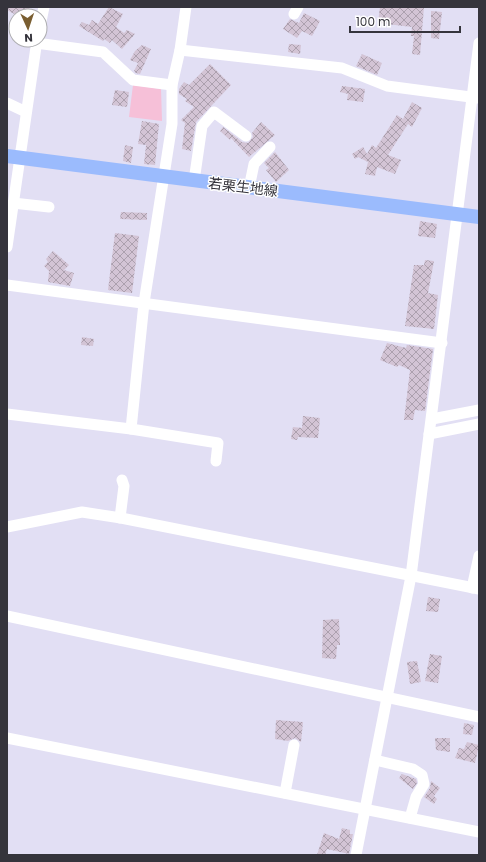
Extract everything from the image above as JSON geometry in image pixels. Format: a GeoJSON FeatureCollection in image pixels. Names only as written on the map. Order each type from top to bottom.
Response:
{"type":"FeatureCollection","features":[{"type":"Feature","properties":{"kind":"main road","name":"若栗生地線"},"geometry":{"type":"LineString","coordinates":[[13,157],[479,217]]}},
{"type":"Feature","properties":{"kind":"street"},"geometry":{"type":"LineString","coordinates":[[131,429],[144,303],[172,124],[172,85],[180,50],[186,7]]}},
{"type":"Feature","properties":{"kind":"street"},"geometry":{"type":"LineString","coordinates":[[356,855],[411,576],[442,344],[457,214],[475,98],[479,43]]}},
{"type":"Feature","properties":{"kind":"street"},"geometry":{"type":"LineString","coordinates":[[48,44],[103,52],[133,80],[172,85]]}},
{"type":"Feature","properties":{"kind":"street"},"geometry":{"type":"LineString","coordinates":[[7,241],[13,203],[13,157],[26,112],[35,48]]}},
{"type":"Feature","properties":{"kind":"street"},"geometry":{"type":"LineString","coordinates":[[180,50],[342,68],[387,86],[475,98]]}},
{"type":"Feature","properties":{"kind":"street"},"geometry":{"type":"LineString","coordinates":[[7,103],[26,112]]}},
{"type":"Feature","properties":{"kind":"street"},"geometry":{"type":"LineString","coordinates":[[194,181],[202,126],[214,112],[246,136]]}},
{"type":"Feature","properties":{"kind":"street"},"geometry":{"type":"LineString","coordinates":[[249,188],[254,164],[270,147]]}},
{"type":"Feature","properties":{"kind":"street"},"geometry":{"type":"LineString","coordinates":[[13,203],[50,207]]}},
{"type":"Feature","properties":{"kind":"street"},"geometry":{"type":"LineString","coordinates":[[7,285],[442,344]]}},
{"type":"Feature","properties":{"kind":"street"},"geometry":{"type":"LineString","coordinates":[[432,419],[479,410]]}},
{"type":"Feature","properties":{"kind":"street"},"geometry":{"type":"LineString","coordinates":[[7,414],[131,429],[218,444],[216,461]]}},
{"type":"Feature","properties":{"kind":"street"},"geometry":{"type":"LineString","coordinates":[[429,434],[479,424]]}},
{"type":"Feature","properties":{"kind":"street"},"geometry":{"type":"LineString","coordinates":[[120,518],[124,486],[122,480]]}},
{"type":"Feature","properties":{"kind":"street"},"geometry":{"type":"LineString","coordinates":[[7,527],[82,512],[120,518],[476,588],[479,556]]}},
{"type":"Feature","properties":{"kind":"street"},"geometry":{"type":"LineString","coordinates":[[7,616],[388,696],[479,717]]}},
{"type":"Feature","properties":{"kind":"street"},"geometry":{"type":"LineString","coordinates":[[7,738],[479,832]]}},
{"type":"Feature","properties":{"kind":"street"},"geometry":{"type":"LineString","coordinates":[[286,793],[294,745]]}},
{"type":"Feature","properties":{"kind":"street"},"geometry":{"type":"LineString","coordinates":[[374,760],[413,770],[422,775],[424,784],[416,797],[410,818]]}},
{"type":"Feature","properties":{"kind":"shaded area"},"geometry":{"type":"Polygon","coordinates":[[[133,85],[161,89],[162,121],[129,117],[133,85]]]}},
{"type":"Feature","properties":{"kind":"building"},"geometry":{"type":"Polygon","coordinates":[[[7,7],[30,7],[8,8],[7,10],[7,7]]]}},
{"type":"Feature","properties":{"kind":"building"},"geometry":{"type":"Polygon","coordinates":[[[109,7],[123,14],[116,27],[124,33],[127,30],[135,34],[122,49],[112,40],[110,43],[104,39],[103,41],[79,26],[82,22],[89,25],[92,20],[98,24],[109,7]]]}},
{"type":"Feature","properties":{"kind":"building"},"geometry":{"type":"Polygon","coordinates":[[[380,7],[424,7],[420,55],[412,54],[414,36],[411,36],[412,27],[378,23],[380,7]]]}},
{"type":"Feature","properties":{"kind":"building"},"geometry":{"type":"Polygon","coordinates":[[[431,11],[442,12],[439,39],[431,38],[431,11]]]}},
{"type":"Feature","properties":{"kind":"building"},"geometry":{"type":"Polygon","coordinates":[[[304,13],[320,21],[312,36],[302,31],[297,38],[283,29],[290,19],[299,23],[304,13]]]}},
{"type":"Feature","properties":{"kind":"building"},"geometry":{"type":"Polygon","coordinates":[[[289,44],[301,45],[300,54],[288,52],[289,44]]]}},
{"type":"Feature","properties":{"kind":"building"},"geometry":{"type":"Polygon","coordinates":[[[142,45],[151,49],[140,74],[134,71],[138,63],[130,60],[135,51],[142,45]]]}},
{"type":"Feature","properties":{"kind":"building"},"geometry":{"type":"Polygon","coordinates":[[[362,54],[382,63],[377,75],[356,66],[362,54]]]}},
{"type":"Feature","properties":{"kind":"building"},"geometry":{"type":"Polygon","coordinates":[[[210,64],[231,85],[196,122],[191,151],[182,149],[185,123],[181,120],[194,107],[185,101],[187,99],[179,94],[179,89],[184,82],[189,85],[210,64]]]}},
{"type":"Feature","properties":{"kind":"building"},"geometry":{"type":"Polygon","coordinates":[[[342,86],[365,89],[363,102],[347,100],[348,94],[340,92],[342,86]]]}},
{"type":"Feature","properties":{"kind":"building"},"geometry":{"type":"Polygon","coordinates":[[[115,90],[129,92],[127,107],[112,105],[115,90]]]}},
{"type":"Feature","properties":{"kind":"building"},"geometry":{"type":"Polygon","coordinates":[[[412,102],[422,108],[412,127],[408,124],[388,155],[401,160],[395,174],[377,167],[375,176],[365,174],[368,162],[358,157],[355,159],[352,154],[363,147],[367,154],[372,145],[376,148],[397,115],[403,119],[412,102]]]}},
{"type":"Feature","properties":{"kind":"building"},"geometry":{"type":"Polygon","coordinates":[[[142,121],[159,124],[155,165],[144,164],[146,145],[138,144],[142,121]]]}},
{"type":"Feature","properties":{"kind":"building"},"geometry":{"type":"Polygon","coordinates":[[[261,122],[275,135],[249,157],[231,138],[230,140],[220,131],[223,127],[242,142],[248,143],[253,137],[252,133],[261,122]]]}},
{"type":"Feature","properties":{"kind":"building"},"geometry":{"type":"Polygon","coordinates":[[[125,145],[133,147],[131,163],[123,161],[125,145]]]}},
{"type":"Feature","properties":{"kind":"building"},"geometry":{"type":"Polygon","coordinates":[[[275,152],[289,170],[276,182],[266,170],[269,168],[264,163],[275,152]]]}},
{"type":"Feature","properties":{"kind":"building"},"geometry":{"type":"Polygon","coordinates":[[[121,212],[147,213],[147,220],[120,219],[121,212]]]}},
{"type":"Feature","properties":{"kind":"building"},"geometry":{"type":"Polygon","coordinates":[[[420,221],[437,224],[435,238],[418,236],[420,221]]]}},
{"type":"Feature","properties":{"kind":"building"},"geometry":{"type":"Polygon","coordinates":[[[115,233],[139,236],[132,293],[108,290],[115,233]]]}},
{"type":"Feature","properties":{"kind":"building"},"geometry":{"type":"Polygon","coordinates":[[[53,251],[69,265],[64,270],[74,273],[70,286],[48,282],[49,271],[44,266],[48,262],[46,259],[53,251]]]}},
{"type":"Feature","properties":{"kind":"building"},"geometry":{"type":"Polygon","coordinates":[[[425,260],[434,261],[428,293],[438,295],[434,329],[405,326],[414,265],[424,265],[425,260]]]}},
{"type":"Feature","properties":{"kind":"building"},"geometry":{"type":"Polygon","coordinates":[[[82,337],[94,339],[93,346],[81,345],[82,337]]]}},
{"type":"Feature","properties":{"kind":"building"},"geometry":{"type":"Polygon","coordinates":[[[387,343],[406,348],[407,345],[433,349],[425,411],[415,410],[413,420],[404,420],[410,370],[399,365],[397,367],[380,360],[387,343]]]}},
{"type":"Feature","properties":{"kind":"building"},"geometry":{"type":"Polygon","coordinates":[[[303,416],[320,418],[318,438],[298,437],[297,440],[291,439],[293,427],[302,428],[303,416]]]}},
{"type":"Feature","properties":{"kind":"building"},"geometry":{"type":"Polygon","coordinates":[[[428,597],[440,599],[438,612],[426,611],[428,597]]]}},
{"type":"Feature","properties":{"kind":"building"},"geometry":{"type":"Polygon","coordinates":[[[339,619],[340,645],[337,645],[336,659],[322,658],[323,620],[339,619]]]}},
{"type":"Feature","properties":{"kind":"building"},"geometry":{"type":"Polygon","coordinates":[[[430,654],[442,656],[438,683],[425,681],[430,654]]]}},
{"type":"Feature","properties":{"kind":"building"},"geometry":{"type":"Polygon","coordinates":[[[417,661],[421,682],[410,684],[407,662],[417,661]]]}},
{"type":"Feature","properties":{"kind":"building"},"geometry":{"type":"Polygon","coordinates":[[[276,720],[303,722],[301,742],[295,738],[288,741],[275,739],[276,720]]]}},
{"type":"Feature","properties":{"kind":"building"},"geometry":{"type":"Polygon","coordinates":[[[464,723],[474,725],[472,735],[463,734],[464,723]]]}},
{"type":"Feature","properties":{"kind":"building"},"geometry":{"type":"Polygon","coordinates":[[[435,738],[450,738],[450,752],[436,750],[435,738]]]}},
{"type":"Feature","properties":{"kind":"building"},"geometry":{"type":"Polygon","coordinates":[[[467,742],[479,745],[475,763],[455,758],[459,748],[464,749],[467,742]]]}},
{"type":"Feature","properties":{"kind":"building"},"geometry":{"type":"Polygon","coordinates":[[[402,774],[416,779],[417,783],[413,789],[399,778],[402,774]]]}},
{"type":"Feature","properties":{"kind":"building"},"geometry":{"type":"Polygon","coordinates":[[[431,781],[440,788],[434,796],[437,799],[434,804],[424,797],[430,788],[431,781]]]}},
{"type":"Feature","properties":{"kind":"building"},"geometry":{"type":"Polygon","coordinates":[[[342,828],[350,830],[350,834],[353,834],[349,854],[327,849],[325,855],[317,855],[324,833],[339,839],[342,828]]]}}]}
